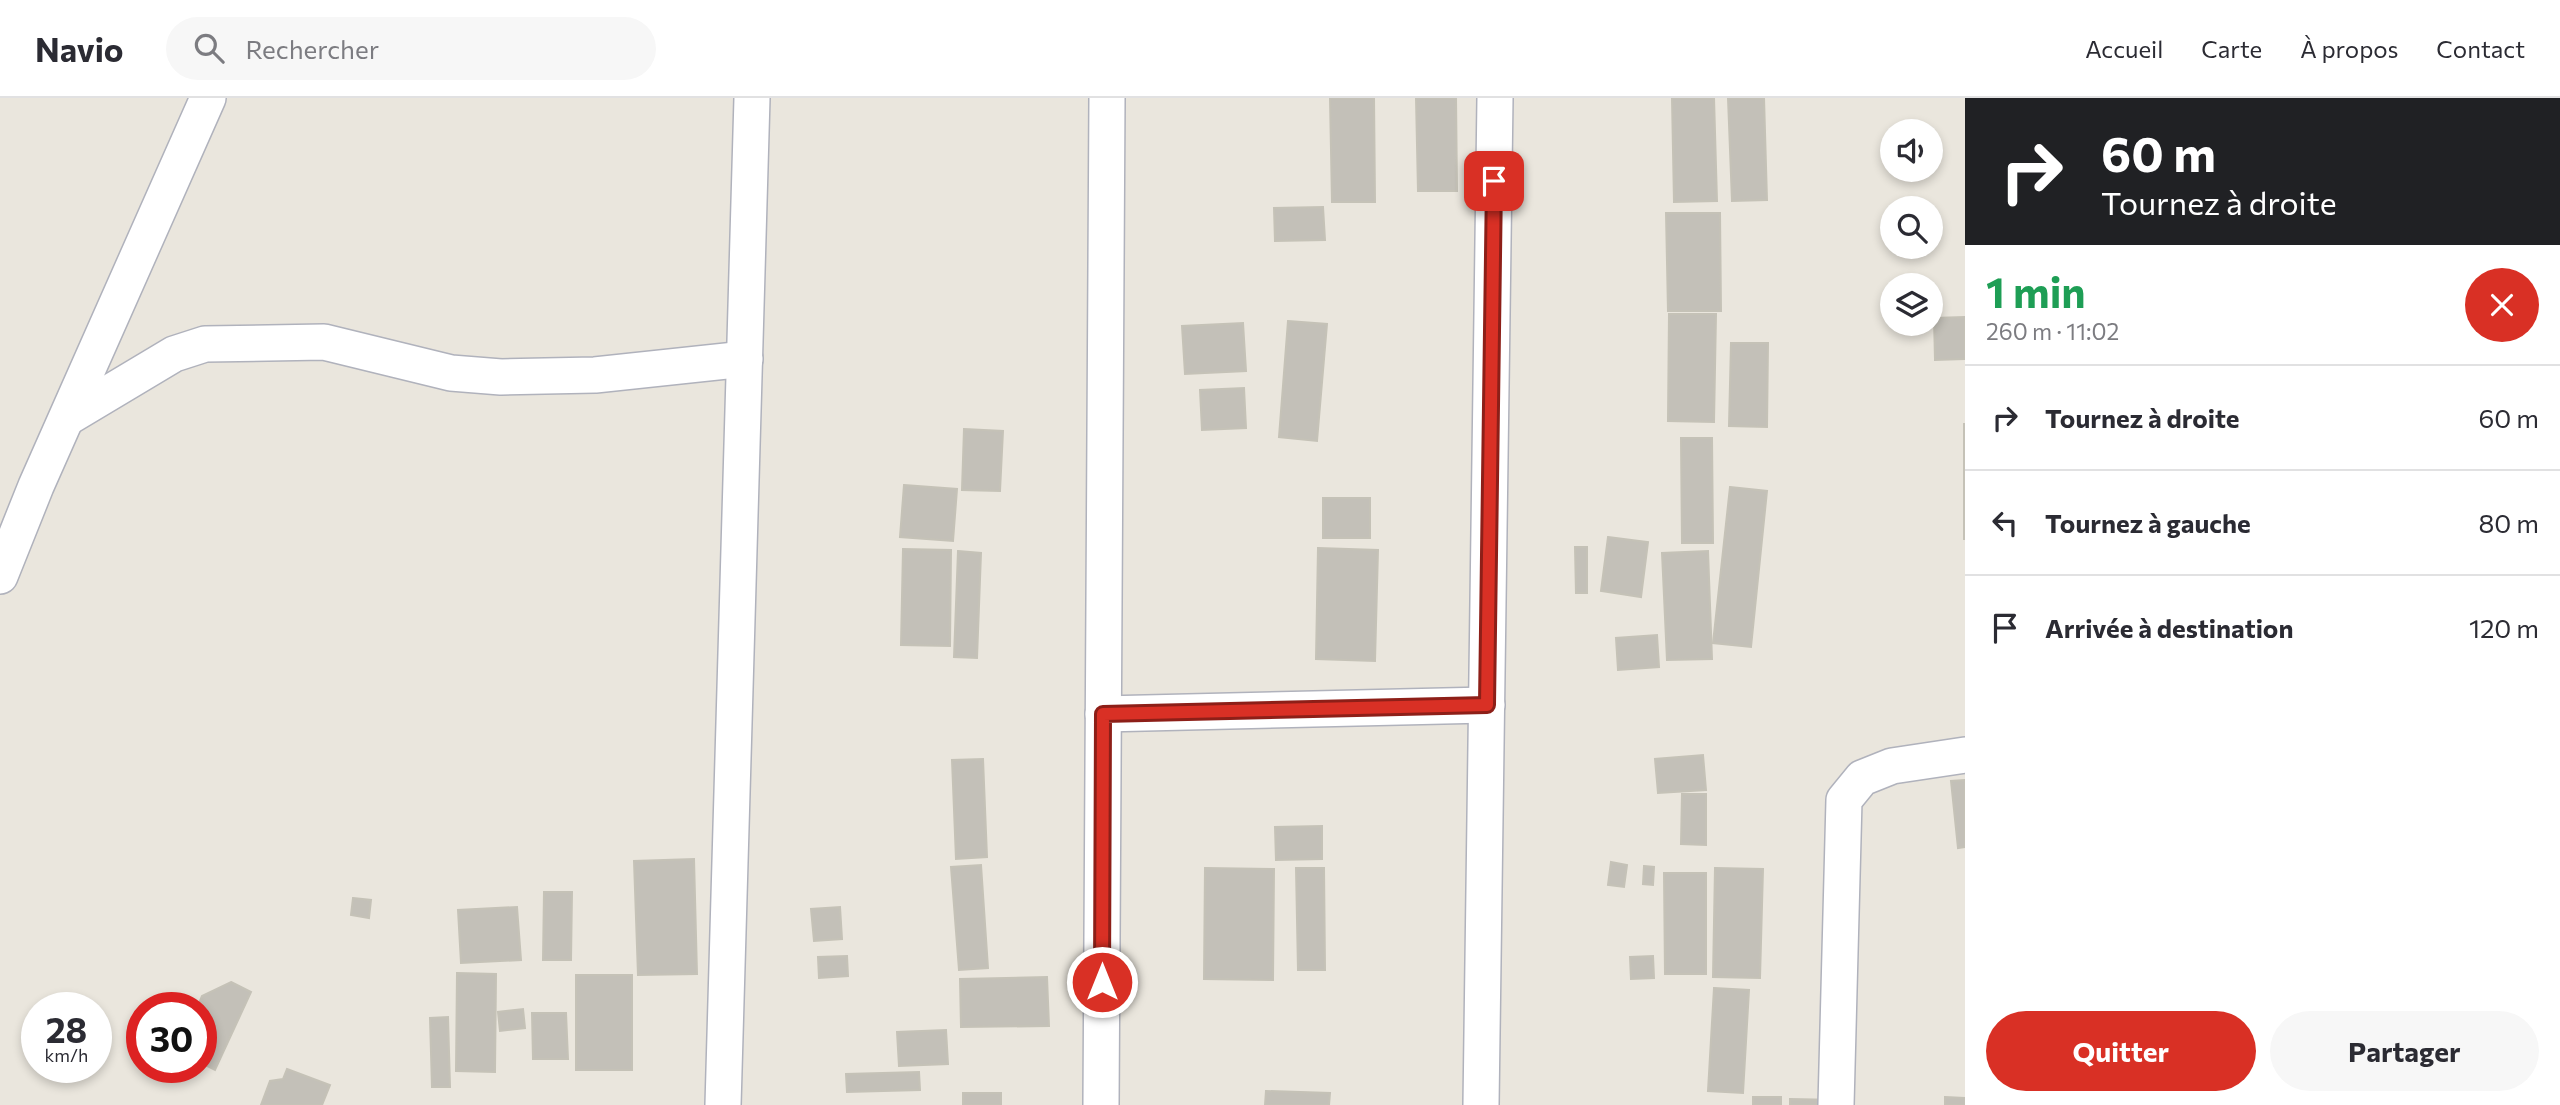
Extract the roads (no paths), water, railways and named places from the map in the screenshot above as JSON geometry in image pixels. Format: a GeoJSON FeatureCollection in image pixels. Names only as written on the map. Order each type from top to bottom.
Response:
{"type":"FeatureCollection","features":[{"type":"Feature","properties":{"kind":"street"},"geometry":{"type":"LineString","coordinates":[[0,576],[66,418],[208,98]]}},
{"type":"Feature","properties":{"kind":"street"},"geometry":{"type":"LineString","coordinates":[[723,1105],[752,98]]}},
{"type":"Feature","properties":{"kind":"street"},"geometry":{"type":"LineString","coordinates":[[1101,1105],[1107,98]]}},
{"type":"Feature","properties":{"kind":"street"},"geometry":{"type":"LineString","coordinates":[[1481,1105],[1495,98]]}},
{"type":"Feature","properties":{"kind":"street"},"geometry":{"type":"LineString","coordinates":[[66,418],[174,354],[205,344],[324,342],[451,373],[501,377],[595,375],[745,359]]}},
{"type":"Feature","properties":{"kind":"street"},"geometry":{"type":"LineString","coordinates":[[1103,714],[1487,705]]}},
{"type":"Feature","properties":{"kind":"street"},"geometry":{"type":"LineString","coordinates":[[1836,1105],[1844,800],[1862,778],[1892,766],[1965,755]]}}]}
